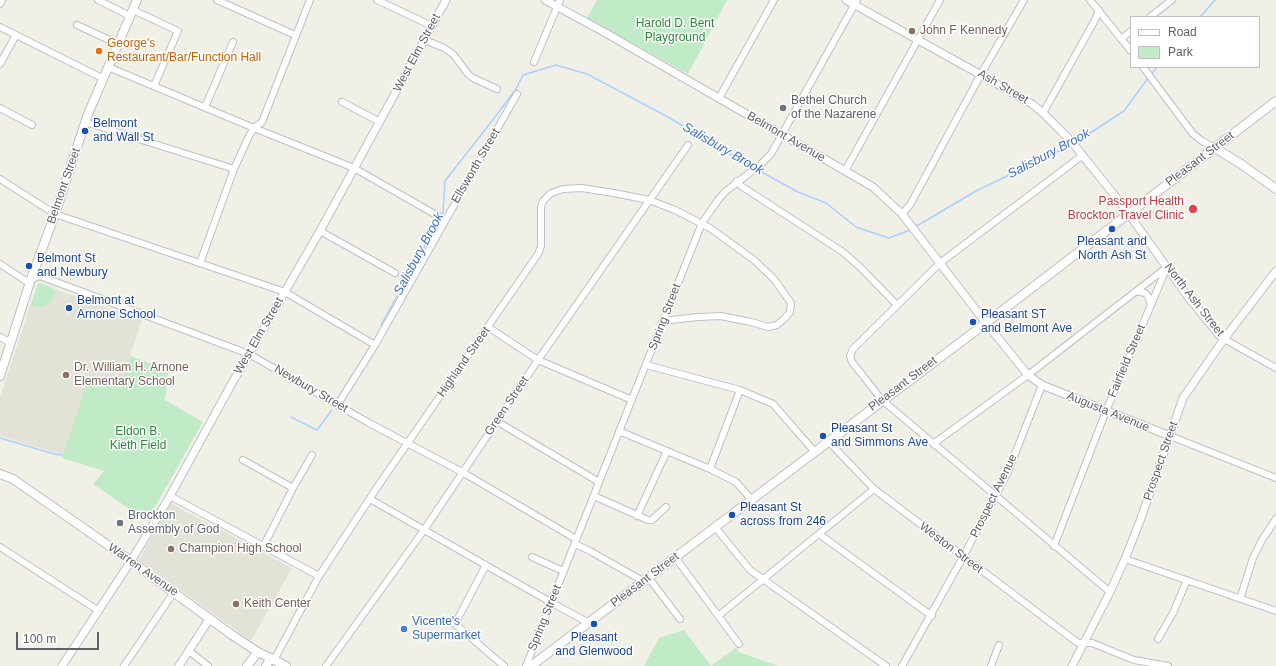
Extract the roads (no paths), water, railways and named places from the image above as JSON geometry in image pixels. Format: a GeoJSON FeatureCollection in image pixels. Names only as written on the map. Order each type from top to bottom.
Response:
{"type":"FeatureCollection","features":[{"type":"Feature","properties":{"kind":"main road","name":"Belmont Street"},"geometry":{"type":"LineString","coordinates":[[0,376],[31,279],[55,214],[85,122],[102,78],[138,0]]}},
{"type":"Feature","properties":{"kind":"main road","name":"Pleasant Street"},"geometry":{"type":"LineString","coordinates":[[531,666],[814,451],[986,323],[1276,101]]}},
{"type":"Feature","properties":{"kind":"main road"},"geometry":{"type":"LineString","coordinates":[[1215,148],[1241,164],[1276,189]]}},
{"type":"Feature","properties":{"kind":"main road","name":"Warren Avenue"},"geometry":{"type":"LineString","coordinates":[[0,474],[13,479],[131,561],[232,635],[258,652],[286,666]]}},
{"type":"Feature","properties":{"kind":"main road"},"geometry":{"type":"LineString","coordinates":[[247,666],[258,652]]}},
{"type":"Feature","properties":{"kind":"main road"},"geometry":{"type":"LineString","coordinates":[[266,666],[272,659]]}},
{"type":"Feature","properties":{"kind":"street"},"geometry":{"type":"LineString","coordinates":[[0,4],[2,0]]}},
{"type":"Feature","properties":{"kind":"street"},"geometry":{"type":"LineString","coordinates":[[98,0],[178,31],[154,86]]}},
{"type":"Feature","properties":{"kind":"street"},"geometry":{"type":"LineString","coordinates":[[217,0],[295,35]]}},
{"type":"Feature","properties":{"kind":"street"},"geometry":{"type":"LineString","coordinates":[[200,263],[234,169],[249,136],[254,128],[262,122],[310,0]]}},
{"type":"Feature","properties":{"kind":"street"},"geometry":{"type":"LineString","coordinates":[[377,0],[432,26]]}},
{"type":"Feature","properties":{"kind":"street","name":"West Elm Street"},"geometry":{"type":"LineString","coordinates":[[62,666],[131,561],[170,496],[320,231],[446,0]]}},
{"type":"Feature","properties":{"kind":"street","name":"Belmont Avenue"},"geometry":{"type":"LineString","coordinates":[[545,0],[559,3],[873,187],[902,214],[986,323]]}},
{"type":"Feature","properties":{"kind":"street"},"geometry":{"type":"LineString","coordinates":[[719,98],[774,0]]}},
{"type":"Feature","properties":{"kind":"street","name":"Ash Street"},"geometry":{"type":"LineString","coordinates":[[846,0],[856,2],[917,39],[1032,104],[1043,113],[1073,144],[1123,206],[1127,214]]}},
{"type":"Feature","properties":{"kind":"street"},"geometry":{"type":"LineString","coordinates":[[846,171],[917,39],[940,0]]}},
{"type":"Feature","properties":{"kind":"street"},"geometry":{"type":"LineString","coordinates":[[902,214],[910,205],[981,74],[1024,0]]}},
{"type":"Feature","properties":{"kind":"street"},"geometry":{"type":"LineString","coordinates":[[1090,0],[1130,50]]}},
{"type":"Feature","properties":{"kind":"street"},"geometry":{"type":"LineString","coordinates":[[1151,16],[1172,0]]}},
{"type":"Feature","properties":{"kind":"street","name":"Spring Street"},"geometry":{"type":"LineString","coordinates":[[526,666],[702,223],[718,200],[737,181],[753,171],[771,154],[856,2]]}},
{"type":"Feature","properties":{"kind":"street"},"geometry":{"type":"LineString","coordinates":[[534,62],[559,3]]}},
{"type":"Feature","properties":{"kind":"street"},"geometry":{"type":"LineString","coordinates":[[1043,113],[1095,20],[1099,10]]}},
{"type":"Feature","properties":{"kind":"street"},"geometry":{"type":"LineString","coordinates":[[77,25],[118,44]]}},
{"type":"Feature","properties":{"kind":"street"},"geometry":{"type":"LineString","coordinates":[[0,27],[102,78]]}},
{"type":"Feature","properties":{"kind":"street"},"geometry":{"type":"LineString","coordinates":[[1121,39],[1130,33]]}},
{"type":"Feature","properties":{"kind":"street"},"geometry":{"type":"LineString","coordinates":[[0,64],[16,35]]}},
{"type":"Feature","properties":{"kind":"street"},"geometry":{"type":"LineString","coordinates":[[425,40],[448,51],[458,59],[468,74],[473,78],[497,89]]}},
{"type":"Feature","properties":{"kind":"street"},"geometry":{"type":"LineString","coordinates":[[205,106],[233,42]]}},
{"type":"Feature","properties":{"kind":"street"},"geometry":{"type":"LineString","coordinates":[[108,67],[354,168],[442,218]]}},
{"type":"Feature","properties":{"kind":"street"},"geometry":{"type":"LineString","coordinates":[[1144,68],[1193,134],[1215,148]]}},
{"type":"Feature","properties":{"kind":"street","name":"Ellsworth Street"},"geometry":{"type":"LineString","coordinates":[[338,404],[375,345],[442,218],[472,175],[517,94]]}},
{"type":"Feature","properties":{"kind":"street"},"geometry":{"type":"LineString","coordinates":[[342,102],[380,122]]}},
{"type":"Feature","properties":{"kind":"street"},"geometry":{"type":"LineString","coordinates":[[0,108],[32,125]]}},
{"type":"Feature","properties":{"kind":"street"},"geometry":{"type":"LineString","coordinates":[[85,122],[234,169]]}},
{"type":"Feature","properties":{"kind":"street","name":"Green Street"},"geometry":{"type":"LineString","coordinates":[[326,666],[424,530],[462,472],[498,422],[538,360],[688,145]]}},
{"type":"Feature","properties":{"kind":"street"},"geometry":{"type":"LineString","coordinates":[[1082,156],[940,263],[853,349],[850,356],[852,362],[882,400],[1110,592]]}},
{"type":"Feature","properties":{"kind":"street"},"geometry":{"type":"LineString","coordinates":[[0,179],[55,214],[285,292],[375,345]]}},
{"type":"Feature","properties":{"kind":"street"},"geometry":{"type":"LineString","coordinates":[[737,181],[741,186],[843,252],[898,305]]}},
{"type":"Feature","properties":{"kind":"street","name":"Highland Street"},"geometry":{"type":"LineString","coordinates":[[272,659],[319,576],[538,254],[541,246],[540,211],[543,201],[551,193],[563,189],[582,188],[614,193],[649,200],[702,223],[749,256],[774,279],[791,303],[790,312],[777,325],[768,326],[721,316],[698,316],[671,320],[663,319]]}},
{"type":"Feature","properties":{"kind":"street","name":"North Ash Street"},"geometry":{"type":"LineString","coordinates":[[1127,214],[1188,297],[1219,335],[1276,368]]}},
{"type":"Feature","properties":{"kind":"street"},"geometry":{"type":"LineString","coordinates":[[320,231],[395,273]]}},
{"type":"Feature","properties":{"kind":"street","name":"Newbury Street"},"geometry":{"type":"LineString","coordinates":[[0,264],[26,281],[40,276],[249,354],[408,444],[462,472],[590,551],[646,579]]}},
{"type":"Feature","properties":{"kind":"street"},"geometry":{"type":"LineString","coordinates":[[933,444],[1028,375],[1167,267]]}},
{"type":"Feature","properties":{"kind":"street","name":"Fairfield Street"},"geometry":{"type":"LineString","coordinates":[[1054,546],[1106,411],[1167,267]]}},
{"type":"Feature","properties":{"kind":"street","name":"Prospect Street"},"geometry":{"type":"LineString","coordinates":[[1072,666],[1110,592],[1125,559],[1140,521],[1183,398],[1224,339],[1276,271]]}},
{"type":"Feature","properties":{"kind":"street"},"geometry":{"type":"LineString","coordinates":[[1135,292],[1141,292],[1148,296],[1151,304]]}},
{"type":"Feature","properties":{"kind":"street","name":"Augusta Avenue"},"geometry":{"type":"LineString","coordinates":[[986,323],[1028,375],[1042,385],[1276,478]]}},
{"type":"Feature","properties":{"kind":"street"},"geometry":{"type":"LineString","coordinates":[[488,327],[538,360],[632,400]]}},
{"type":"Feature","properties":{"kind":"street"},"geometry":{"type":"LineString","coordinates":[[0,337],[11,343]]}},
{"type":"Feature","properties":{"kind":"street"},"geometry":{"type":"LineString","coordinates":[[646,365],[740,390],[773,404],[814,451]]}},
{"type":"Feature","properties":{"kind":"street","name":"Prospect Avenue"},"geometry":{"type":"LineString","coordinates":[[902,666],[932,616],[1008,472],[1042,385]]}},
{"type":"Feature","properties":{"kind":"street"},"geometry":{"type":"LineString","coordinates":[[710,469],[740,390]]}},
{"type":"Feature","properties":{"kind":"street"},"geometry":{"type":"LineString","coordinates":[[498,422],[599,482]]}},
{"type":"Feature","properties":{"kind":"street"},"geometry":{"type":"LineString","coordinates":[[620,431],[710,469],[736,482],[751,499]]}},
{"type":"Feature","properties":{"kind":"street","name":"Weston Street"},"geometry":{"type":"LineString","coordinates":[[828,441],[874,489],[963,558],[1078,643],[1092,643],[1134,660],[1168,666]]}},
{"type":"Feature","properties":{"kind":"street"},"geometry":{"type":"LineString","coordinates":[[637,516],[667,451]]}},
{"type":"Feature","properties":{"kind":"street"},"geometry":{"type":"LineString","coordinates":[[263,547],[293,488],[312,455]]}},
{"type":"Feature","properties":{"kind":"street"},"geometry":{"type":"LineString","coordinates":[[243,460],[293,488]]}},
{"type":"Feature","properties":{"kind":"street"},"geometry":{"type":"LineString","coordinates":[[718,616],[874,489]]}},
{"type":"Feature","properties":{"kind":"street"},"geometry":{"type":"LineString","coordinates":[[170,496],[319,576]]}},
{"type":"Feature","properties":{"kind":"street"},"geometry":{"type":"LineString","coordinates":[[594,496],[648,520],[652,520],[666,507]]}},
{"type":"Feature","properties":{"kind":"street"},"geometry":{"type":"LineString","coordinates":[[370,499],[486,566],[589,622]]}},
{"type":"Feature","properties":{"kind":"street"},"geometry":{"type":"LineString","coordinates":[[1240,599],[1253,558],[1262,540],[1276,519]]}},
{"type":"Feature","properties":{"kind":"street"},"geometry":{"type":"LineString","coordinates":[[715,527],[750,570],[765,579],[886,666]]}},
{"type":"Feature","properties":{"kind":"street"},"geometry":{"type":"LineString","coordinates":[[819,534],[932,616]]}},
{"type":"Feature","properties":{"kind":"street"},"geometry":{"type":"LineString","coordinates":[[0,547],[99,611]]}},
{"type":"Feature","properties":{"kind":"street"},"geometry":{"type":"LineString","coordinates":[[532,557],[563,571]]}},
{"type":"Feature","properties":{"kind":"street"},"geometry":{"type":"LineString","coordinates":[[675,557],[739,644]]}},
{"type":"Feature","properties":{"kind":"street"},"geometry":{"type":"LineString","coordinates":[[1125,559],[1276,611]]}},
{"type":"Feature","properties":{"kind":"street"},"geometry":{"type":"LineString","coordinates":[[486,566],[455,624],[504,666]]}},
{"type":"Feature","properties":{"kind":"street"},"geometry":{"type":"LineString","coordinates":[[646,579],[680,619]]}},
{"type":"Feature","properties":{"kind":"street"},"geometry":{"type":"LineString","coordinates":[[1158,639],[1173,613],[1187,580]]}},
{"type":"Feature","properties":{"kind":"street"},"geometry":{"type":"LineString","coordinates":[[124,666],[174,592]]}},
{"type":"Feature","properties":{"kind":"street"},"geometry":{"type":"LineString","coordinates":[[179,666],[210,618]]}},
{"type":"Feature","properties":{"kind":"street"},"geometry":{"type":"LineString","coordinates":[[991,666],[999,645]]}},
{"type":"Feature","properties":{"kind":"street"},"geometry":{"type":"LineString","coordinates":[[189,651],[208,666]]}},
{"type":"Feature","properties":{"kind":"waterway","name":"Salisbury Brook"},"geometry":{"type":"LineString","coordinates":[[1201,16],[1215,0]]}},
{"type":"Feature","properties":{"kind":"waterway","name":"Salisbury Brook"},"geometry":{"type":"LineString","coordinates":[[441,215],[443,212],[445,181],[516,89],[523,75],[556,65],[587,74],[668,117],[754,168]]}},
{"type":"Feature","properties":{"kind":"waterway","name":"Salisbury Brook"},"geometry":{"type":"LineString","coordinates":[[1151,75],[1156,68]]}},
{"type":"Feature","properties":{"kind":"waterway","name":"Salisbury Brook"},"geometry":{"type":"LineString","coordinates":[[1076,142],[1124,111],[1148,78]]}},
{"type":"Feature","properties":{"kind":"waterway","name":"Salisbury Brook"},"geometry":{"type":"LineString","coordinates":[[915,227],[976,191],[1071,145]]}},
{"type":"Feature","properties":{"kind":"waterway","name":"Salisbury Brook"},"geometry":{"type":"LineString","coordinates":[[758,170],[798,192],[826,203],[856,227],[889,238],[910,230]]}},
{"type":"Feature","properties":{"kind":"waterway","name":"Salisbury Brook"},"geometry":{"type":"LineString","coordinates":[[381,325],[440,218]]}},
{"type":"Feature","properties":{"kind":"waterway","name":"Salisbury Brook"},"geometry":{"type":"LineString","coordinates":[[291,417],[317,430],[332,410]]}},
{"type":"Feature","properties":{"kind":"waterway","name":"Salisbury Brook"},"geometry":{"type":"LineString","coordinates":[[0,438],[62,455]]}},
{"type":"Feature","properties":{"kind":"place","name":"John F Kennedy"},"geometry":{"type":"Point","coordinates":[912,31]}},
{"type":"Feature","properties":{"kind":"place","name":"George's Restaurant/Bar/Function Hall"},"geometry":{"type":"Point","coordinates":[99,51]}},
{"type":"Feature","properties":{"kind":"place","name":"Bethel Church of the Nazarene"},"geometry":{"type":"Point","coordinates":[783,108]}},
{"type":"Feature","properties":{"kind":"place","name":"Belmont and Wall St"},"geometry":{"type":"Point","coordinates":[85,131]}},
{"type":"Feature","properties":{"kind":"place","name":"Passport Health Brockton Travel Clinic"},"geometry":{"type":"Point","coordinates":[1193,209]}},
{"type":"Feature","properties":{"kind":"place","name":"Pleasant and North Ash St"},"geometry":{"type":"Point","coordinates":[1112,229]}},
{"type":"Feature","properties":{"kind":"place","name":"Belmont St and Newbury"},"geometry":{"type":"Point","coordinates":[29,266]}},
{"type":"Feature","properties":{"kind":"place","name":"Belmont at Arnone School"},"geometry":{"type":"Point","coordinates":[69,308]}},
{"type":"Feature","properties":{"kind":"place","name":"Pleasant ST and Belmont Ave"},"geometry":{"type":"Point","coordinates":[973,322]}},
{"type":"Feature","properties":{"kind":"place","name":"Dr. William H. Arnone Elementary School"},"geometry":{"type":"Point","coordinates":[66,375]}},
{"type":"Feature","properties":{"kind":"place","name":"Pleasant St and Simmons Ave"},"geometry":{"type":"Point","coordinates":[823,436]}},
{"type":"Feature","properties":{"kind":"place","name":"Pleasant St across from 246"},"geometry":{"type":"Point","coordinates":[732,515]}},
{"type":"Feature","properties":{"kind":"place","name":"Brockton Assembly of God"},"geometry":{"type":"Point","coordinates":[120,523]}},
{"type":"Feature","properties":{"kind":"place","name":"Champion High School"},"geometry":{"type":"Point","coordinates":[171,549]}},
{"type":"Feature","properties":{"kind":"place","name":"Keith Center"},"geometry":{"type":"Point","coordinates":[236,604]}},
{"type":"Feature","properties":{"kind":"place","name":"Pleasant and Glenwood"},"geometry":{"type":"Point","coordinates":[594,624]}},
{"type":"Feature","properties":{"kind":"place","name":"Vicente's Supermarket"},"geometry":{"type":"Point","coordinates":[404,629]}},
{"type":"Feature","properties":{"kind":"park label","name":"Harold D. Bent Playground"},"geometry":{"type":"Point","coordinates":[675,31]}},
{"type":"Feature","properties":{"kind":"park label","name":"Eldon B. Kieth Field"},"geometry":{"type":"Point","coordinates":[138,439]}}]}
